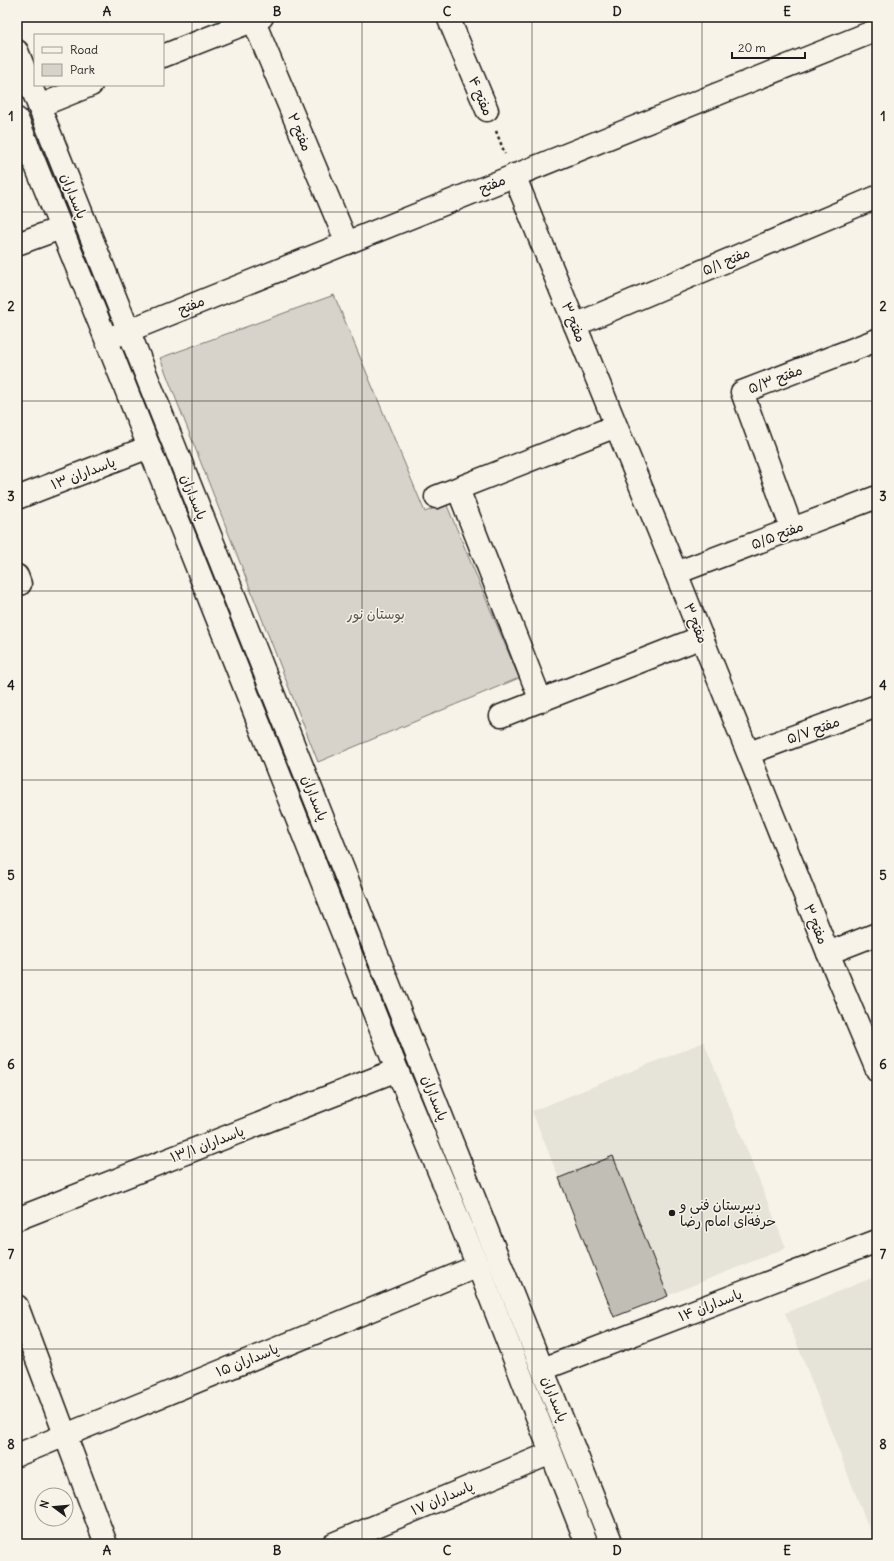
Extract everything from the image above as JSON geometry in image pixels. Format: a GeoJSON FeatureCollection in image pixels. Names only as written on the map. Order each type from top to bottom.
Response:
{"type":"FeatureCollection","features":[{"type":"Feature","properties":{"kind":"street","name":"مفتح ۴"},"geometry":{"type":"LineString","coordinates":[[448,17],[487,110]]}},
{"type":"Feature","properties":{"kind":"street"},"geometry":{"type":"LineString","coordinates":[[164,56],[256,18]]}},
{"type":"Feature","properties":{"kind":"street","name":"مفتح ۲"},"geometry":{"type":"LineString","coordinates":[[256,18],[347,243]]}},
{"type":"Feature","properties":{"kind":"street","name":"مفتح"},"geometry":{"type":"LineString","coordinates":[[106,340],[877,30]]}},
{"type":"Feature","properties":{"kind":"street","name":"پاسداران"},"geometry":{"type":"LineString","coordinates":[[17,51],[612,1544]]}},
{"type":"Feature","properties":{"kind":"street"},"geometry":{"type":"LineString","coordinates":[[39,106],[89,86]]}},
{"type":"Feature","properties":{"kind":"street","name":"پاسداران"},"geometry":{"type":"LineString","coordinates":[[17,119],[397,1070],[478,1266],[587,1544]]}},
{"type":"Feature","properties":{"kind":"street","name":"مفتح ۳"},"geometry":{"type":"LineString","coordinates":[[514,175],[749,753],[828,953],[877,1070]]}},
{"type":"Feature","properties":{"kind":"street","name":"مفتح ۵/۱"},"geometry":{"type":"LineString","coordinates":[[575,325],[877,197]]}},
{"type":"Feature","properties":{"kind":"street"},"geometry":{"type":"LineString","coordinates":[[17,244],[61,228]]}},
{"type":"Feature","properties":{"kind":"street","name":"مفتح ۵/۳"},"geometry":{"type":"LineString","coordinates":[[792,529],[742,392],[877,340]]}},
{"type":"Feature","properties":{"kind":"street"},"geometry":{"type":"LineString","coordinates":[[436,497],[616,426]]}},
{"type":"Feature","properties":{"kind":"street","name":"پاسداران ۱۳"},"geometry":{"type":"LineString","coordinates":[[17,498],[149,447]]}},
{"type":"Feature","properties":{"kind":"street"},"geometry":{"type":"LineString","coordinates":[[458,488],[540,701]]}},
{"type":"Feature","properties":{"kind":"street","name":"مفتح ۵/۵"},"geometry":{"type":"LineString","coordinates":[[676,573],[877,497]]}},
{"type":"Feature","properties":{"kind":"street"},"geometry":{"type":"LineString","coordinates":[[501,716],[702,637]]}},
{"type":"Feature","properties":{"kind":"street","name":"مفتح ۵/۷"},"geometry":{"type":"LineString","coordinates":[[749,753],[877,706]]}},
{"type":"Feature","properties":{"kind":"street"},"geometry":{"type":"LineString","coordinates":[[828,953],[877,934]]}},
{"type":"Feature","properties":{"kind":"street","name":"پاسداران ۱۳/۱"},"geometry":{"type":"LineString","coordinates":[[17,1219],[397,1070]]}},
{"type":"Feature","properties":{"kind":"street","name":"پاسداران ۱۴"},"geometry":{"type":"LineString","coordinates":[[543,1369],[877,1241]]}},
{"type":"Feature","properties":{"kind":"street","name":"پاسداران ۱۵"},"geometry":{"type":"LineString","coordinates":[[17,1454],[478,1266]]}},
{"type":"Feature","properties":{"kind":"street"},"geometry":{"type":"LineString","coordinates":[[17,1306],[106,1544]]}},
{"type":"Feature","properties":{"kind":"street","name":"پاسداران ۱۷"},"geometry":{"type":"LineString","coordinates":[[333,1544],[551,1453]]}},
{"type":"Feature","properties":{"kind":"street"},"geometry":{"type":"LineString","coordinates":[[578,1523],[585,1526],[592,1525],[598,1521],[601,1514]]}},
{"type":"Feature","properties":{"kind":"path","name":"مفتح ۴"},"geometry":{"type":"LineString","coordinates":[[487,110],[514,175]]}},
{"type":"Feature","properties":{"kind":"shaded area","name":"دبیرستان فنی و حرفه‌ای امام رضا"},"geometry":{"type":"Polygon","coordinates":[[[704,1042],[786,1248],[614,1317],[532,1111],[704,1042]]]}},
{"type":"Feature","properties":{"kind":"shaded area"},"geometry":{"type":"Polygon","coordinates":[[[877,1276],[877,1544],[875,1544],[785,1313],[877,1276]]]}},
{"type":"Feature","properties":{"kind":"green space","name":"بوستان نور"},"geometry":{"type":"Polygon","coordinates":[[[334,295],[425,512],[446,503],[519,678],[318,762],[160,358],[334,295]]]}},
{"type":"Feature","properties":{"kind":"building"},"geometry":{"type":"Polygon","coordinates":[[[613,1156],[668,1296],[614,1317],[559,1178],[613,1156]]]}},
{"type":"Feature","properties":{"kind":"place","name":"دبیرستان فنی و حرفه‌ای امام رضا"},"geometry":{"type":"Point","coordinates":[672,1213]}}]}
